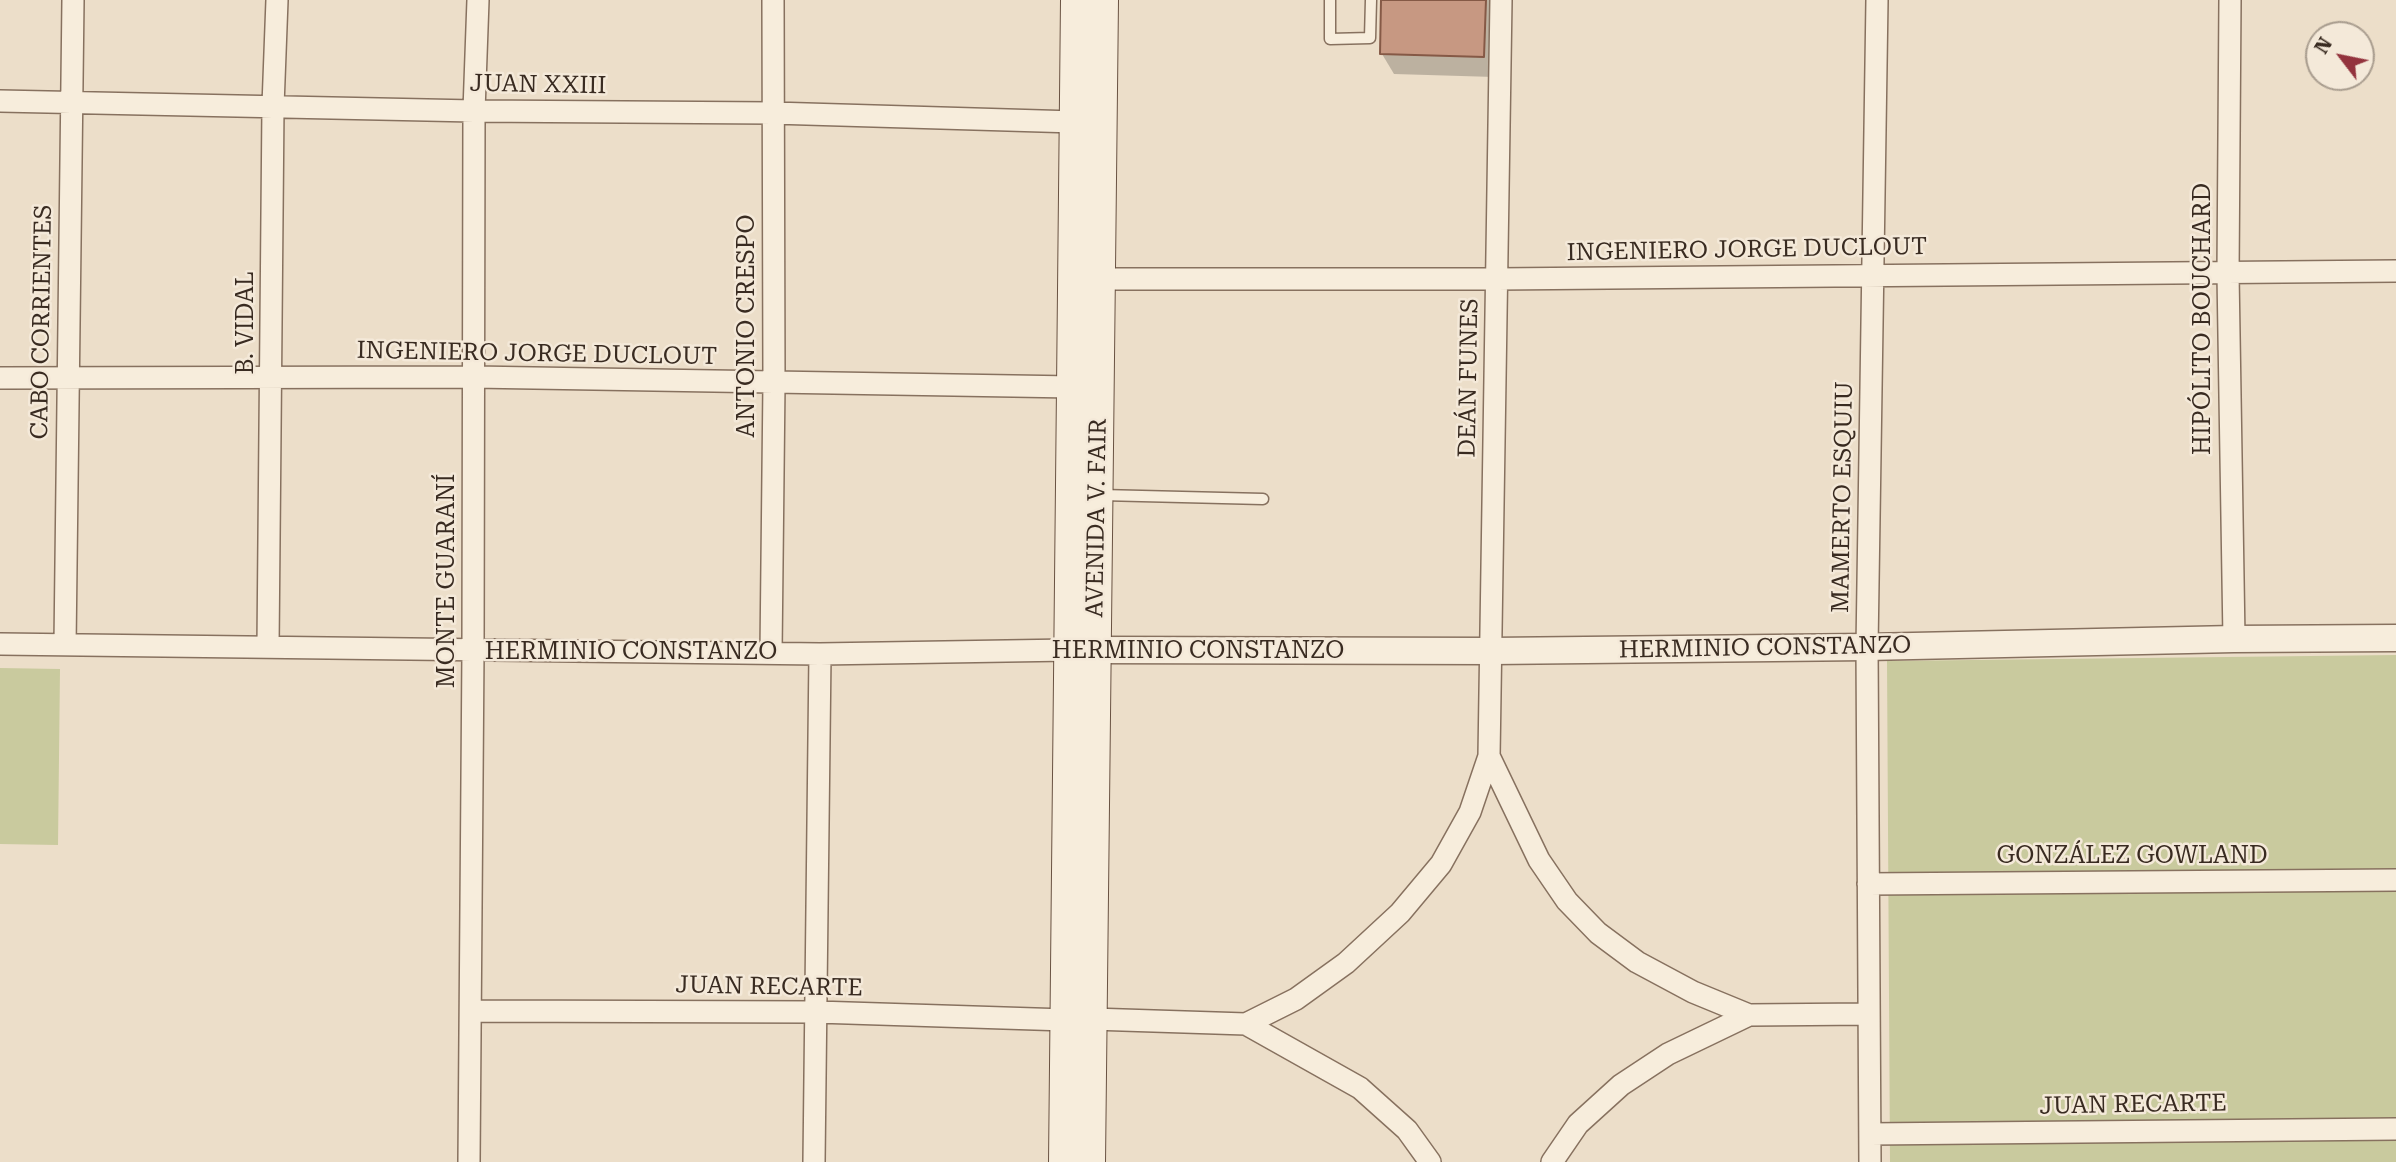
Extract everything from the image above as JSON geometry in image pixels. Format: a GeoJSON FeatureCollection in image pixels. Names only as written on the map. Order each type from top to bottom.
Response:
{"type":"FeatureCollection","features":[{"type":"Feature","properties":{"kind":"main road","name":"AVENIDA V. FAIR"},"geometry":{"type":"LineString","coordinates":[[1076,0],[1073,387],[1082,650],[1079,1020],[1090,1162]]}},
{"type":"Feature","properties":{"kind":"main road","name":"AVENIDA V. FAIR"},"geometry":{"type":"LineString","coordinates":[[1082,650],[1098,495],[1103,0]]}},
{"type":"Feature","properties":{"kind":"main road","name":"AVENIDA V. FAIR"},"geometry":{"type":"LineString","coordinates":[[1064,1162],[1079,1020]]}},
{"type":"Feature","properties":{"kind":"street","name":"CABO CORRIENTES"},"geometry":{"type":"LineString","coordinates":[[65,645],[72,0]]}},
{"type":"Feature","properties":{"kind":"street","name":"B. VIDAL"},"geometry":{"type":"LineString","coordinates":[[268,646],[277,0]]}},
{"type":"Feature","properties":{"kind":"street","name":"MONTE GUARANÍ"},"geometry":{"type":"LineString","coordinates":[[469,1162],[474,651],[474,111],[478,0]]}},
{"type":"Feature","properties":{"kind":"street","name":"ANTONIO CRESPO"},"geometry":{"type":"LineString","coordinates":[[771,652],[774,383],[773,0]]}},
{"type":"Feature","properties":{"kind":"street","name":"DEÁN FUNES"},"geometry":{"type":"LineString","coordinates":[[1489,756],[1501,0]]}},
{"type":"Feature","properties":{"kind":"street","name":"MAMERTO ESQUIU"},"geometry":{"type":"LineString","coordinates":[[1870,1162],[1867,647],[1877,0]]}},
{"type":"Feature","properties":{"kind":"street","name":"HIPÓLITO BOUCHARD"},"geometry":{"type":"LineString","coordinates":[[2230,0],[2228,274],[2234,639]]}},
{"type":"Feature","properties":{"kind":"street","name":"JUAN XXIII"},"geometry":{"type":"LineString","coordinates":[[0,102],[474,111],[773,113],[1075,122]]}},
{"type":"Feature","properties":{"kind":"street","name":"INGENIERO JORGE DUCLOUT"},"geometry":{"type":"LineString","coordinates":[[1099,279],[1497,279],[2396,271]]}},
{"type":"Feature","properties":{"kind":"street","name":"INGENIERO JORGE DUCLOUT"},"geometry":{"type":"LineString","coordinates":[[0,377],[474,377],[1073,387]]}},
{"type":"Feature","properties":{"kind":"street","name":"HERMINIO CONSTANZO"},"geometry":{"type":"LineString","coordinates":[[0,644],[820,654],[1082,650],[1492,651],[2396,638]]}},
{"type":"Feature","properties":{"kind":"street"},"geometry":{"type":"LineString","coordinates":[[814,1162],[820,654]]}},
{"type":"Feature","properties":{"kind":"street"},"geometry":{"type":"LineString","coordinates":[[1489,756],[1539,860],[1567,901],[1598,933],[1637,962],[1693,992],[1749,1014],[1869,1014]]}},
{"type":"Feature","properties":{"kind":"street"},"geometry":{"type":"LineString","coordinates":[[1246,1024],[1296,999],[1346,963],[1400,913],[1441,864],[1470,812],[1489,756]]}},
{"type":"Feature","properties":{"kind":"street","name":"GONZÁLEZ GOWLAND"},"geometry":{"type":"LineString","coordinates":[[1868,884],[2396,880]]}},
{"type":"Feature","properties":{"kind":"street","name":"JUAN RECARTE"},"geometry":{"type":"LineString","coordinates":[[471,1011],[817,1012],[1246,1024]]}},
{"type":"Feature","properties":{"kind":"street"},"geometry":{"type":"LineString","coordinates":[[1552,1162],[1578,1124],[1621,1085],[1668,1054],[1749,1014]]}},
{"type":"Feature","properties":{"kind":"street"},"geometry":{"type":"LineString","coordinates":[[1246,1024],[1360,1088],[1407,1130],[1430,1162]]}},
{"type":"Feature","properties":{"kind":"street","name":"JUAN RECARTE"},"geometry":{"type":"LineString","coordinates":[[1870,1134],[2396,1129]]}},
{"type":"Feature","properties":{"kind":"lane"},"geometry":{"type":"LineString","coordinates":[[1330,0],[1331,39],[1370,38],[1371,0]]}},
{"type":"Feature","properties":{"kind":"lane"},"geometry":{"type":"LineString","coordinates":[[1098,495],[1263,499]]}},
{"type":"Feature","properties":{"kind":"green space"},"geometry":{"type":"Polygon","coordinates":[[[2396,655],[2396,1162],[1890,1162],[1887,661],[2396,655]]]}},
{"type":"Feature","properties":{"kind":"green space"},"geometry":{"type":"Polygon","coordinates":[[[0,668],[60,669],[58,845],[0,844],[0,668]]]}},
{"type":"Feature","properties":{"kind":"building"},"geometry":{"type":"Polygon","coordinates":[[[1381,0],[1486,0],[1484,57],[1380,54],[1381,0]]]}}]}
